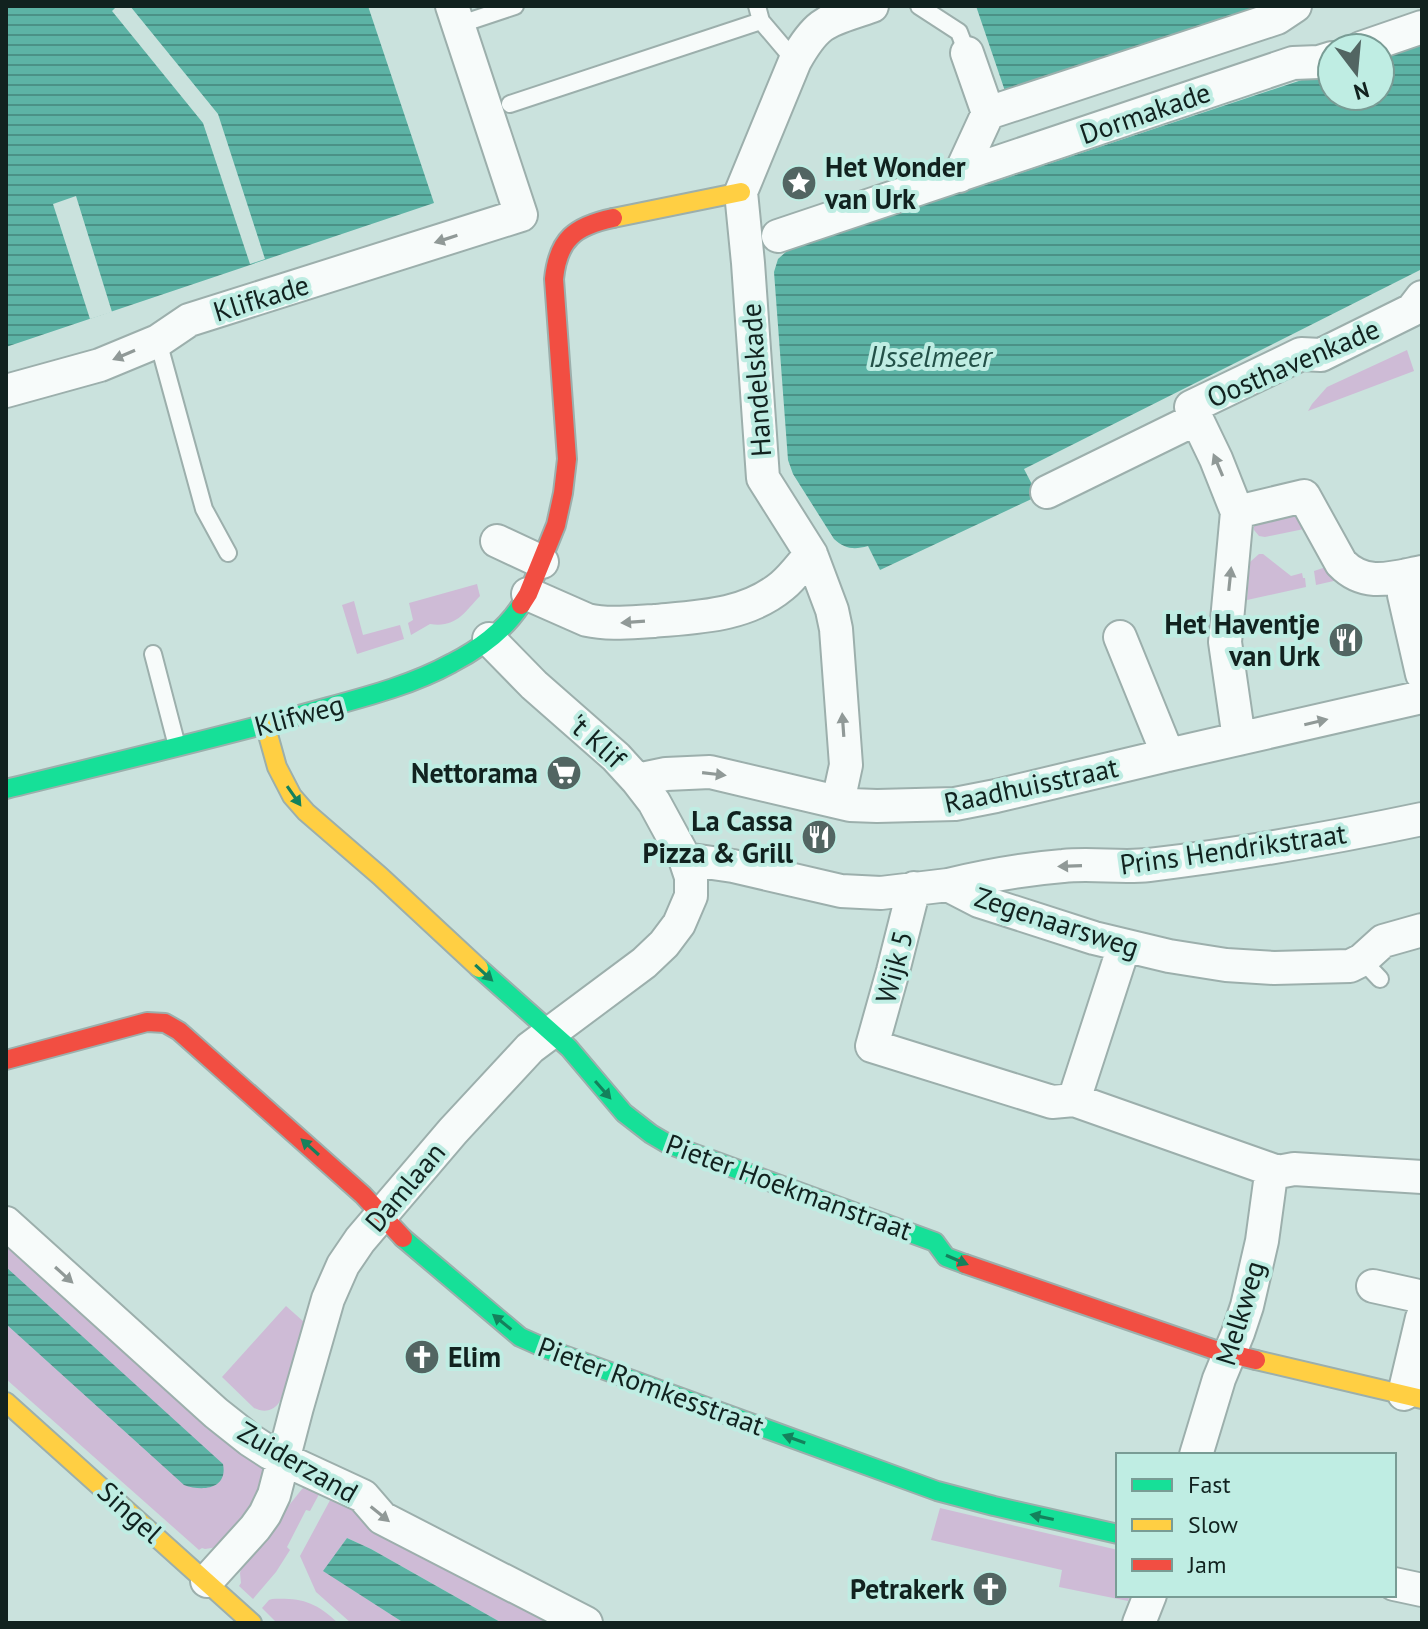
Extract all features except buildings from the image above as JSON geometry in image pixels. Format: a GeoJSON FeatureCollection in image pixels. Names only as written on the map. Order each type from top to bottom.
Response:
{"type":"FeatureCollection","features":[{"type":"Feature","properties":{"kind":"street"},"geometry":{"type":"LineString","coordinates":[[455,16],[521,215],[562,245],[590,223],[741,192],[806,41],[819,26],[872,6]]}},
{"type":"Feature","properties":{"kind":"street","name":"Dormakade"},"geometry":{"type":"LineString","coordinates":[[988,113],[1277,18],[1295,6]]}},
{"type":"Feature","properties":{"kind":"street"},"geometry":{"type":"LineString","coordinates":[[1396,36],[1422,27]]}},
{"type":"Feature","properties":{"kind":"street"},"geometry":{"type":"LineString","coordinates":[[959,176],[988,113],[967,53]]}},
{"type":"Feature","properties":{"kind":"street","name":"Dormakade"},"geometry":{"type":"LineString","coordinates":[[762,241],[1293,63],[1316,62]]}},
{"type":"Feature","properties":{"kind":"street","name":"Handelskade"},"geometry":{"type":"LineString","coordinates":[[741,192],[762,241],[763,478],[811,554],[832,610],[838,647],[846,765],[838,802]]}},
{"type":"Feature","properties":{"kind":"street","name":"Klifkade"},"geometry":{"type":"LineString","coordinates":[[6,391],[100,365],[158,341],[189,320],[521,215]]}},
{"type":"Feature","properties":{"kind":"street","name":"Klifweg"},"geometry":{"type":"LineString","coordinates":[[6,789],[265,724],[418,679],[453,663],[511,620],[528,594],[542,562],[556,525],[563,493],[567,459],[554,279],[557,254],[562,245]]}},
{"type":"Feature","properties":{"kind":"street","name":"Oosthavenkade"},"geometry":{"type":"LineString","coordinates":[[1047,492],[1196,419],[1191,407],[1301,354],[1321,355],[1412,310],[1422,297]]}},
{"type":"Feature","properties":{"kind":"street"},"geometry":{"type":"LineString","coordinates":[[1196,419],[1237,512],[1225,642],[1239,739]]}},
{"type":"Feature","properties":{"kind":"street"},"geometry":{"type":"LineString","coordinates":[[1237,512],[1304,496],[1341,563],[1350,571],[1378,579],[1417,569]]}},
{"type":"Feature","properties":{"kind":"street"},"geometry":{"type":"LineString","coordinates":[[497,541],[542,562]]}},
{"type":"Feature","properties":{"kind":"street"},"geometry":{"type":"LineString","coordinates":[[528,594],[596,622],[711,616],[740,609],[776,591],[811,554]]}},
{"type":"Feature","properties":{"kind":"street"},"geometry":{"type":"LineString","coordinates":[[1417,569],[1404,595],[1422,674]]}},
{"type":"Feature","properties":{"kind":"street"},"geometry":{"type":"LineString","coordinates":[[1120,637],[1168,755]]}},
{"type":"Feature","properties":{"kind":"street","name":"'t Klif"},"geometry":{"type":"LineString","coordinates":[[489,639],[637,780],[654,802],[685,859]]}},
{"type":"Feature","properties":{"kind":"street","name":"Raadhuisstraat"},"geometry":{"type":"LineString","coordinates":[[637,780],[666,774],[710,772],[838,802],[877,806],[955,804],[1422,697]]}},
{"type":"Feature","properties":{"kind":"street","name":"Pieter Hoekmanstraat"},"geometry":{"type":"LineString","coordinates":[[265,724],[277,767],[292,796],[306,812],[569,1048],[641,1129],[668,1144],[935,1242],[946,1257],[1124,1320],[1230,1354],[1413,1396]]}},
{"type":"Feature","properties":{"kind":"street","name":"Prins Hendrikstraat"},"geometry":{"type":"LineString","coordinates":[[948,885],[1065,865],[1131,867],[1215,856],[1422,819]]}},
{"type":"Feature","properties":{"kind":"street","name":"Damlaan"},"geometry":{"type":"LineString","coordinates":[[207,1581],[244,1541],[265,1514],[274,1495],[297,1407],[335,1281],[343,1265],[381,1214],[530,1048],[644,963],[671,937],[691,896],[691,877],[685,859]]}},
{"type":"Feature","properties":{"kind":"street","name":"Zegenaarsweg"},"geometry":{"type":"LineString","coordinates":[[685,859],[733,866],[841,891],[881,893],[948,885],[979,901],[1124,946],[1197,961],[1255,967],[1371,969],[1383,941],[1422,930]]}},
{"type":"Feature","properties":{"kind":"street","name":"Wijk 5"},"geometry":{"type":"LineString","coordinates":[[914,888],[872,1046],[1052,1102],[1074,1100]]}},
{"type":"Feature","properties":{"kind":"street"},"geometry":{"type":"LineString","coordinates":[[1124,946],[1074,1100],[1278,1172],[1294,1169],[1421,1171]]}},
{"type":"Feature","properties":{"kind":"street","name":"Pieter Romkesstraat"},"geometry":{"type":"LineString","coordinates":[[6,1060],[147,1022],[165,1023],[191,1041],[363,1195],[410,1245],[520,1337],[937,1491],[1116,1534]]}},
{"type":"Feature","properties":{"kind":"street","name":"Melkweg"},"geometry":{"type":"LineString","coordinates":[[1197,1453],[1219,1379],[1241,1327],[1259,1257],[1270,1182],[1278,1172]]}},
{"type":"Feature","properties":{"kind":"street","name":"Zuiderzand"},"geometry":{"type":"LineString","coordinates":[[6,1223],[216,1413],[250,1440],[270,1453],[363,1496],[382,1518],[586,1623]]}},
{"type":"Feature","properties":{"kind":"street"},"geometry":{"type":"LineString","coordinates":[[1373,1286],[1422,1299]]}},
{"type":"Feature","properties":{"kind":"street"},"geometry":{"type":"LineString","coordinates":[[1413,1396],[1422,1318]]}},
{"type":"Feature","properties":{"kind":"street","name":"Singel"},"geometry":{"type":"LineString","coordinates":[[6,1402],[252,1623]]}},
{"type":"Feature","properties":{"kind":"street"},"geometry":{"type":"LineString","coordinates":[[1396,1584],[1422,1590]]}},
{"type":"Feature","properties":{"kind":"street"},"geometry":{"type":"LineString","coordinates":[[1139,1623],[1149,1597]]}},
{"type":"Feature","properties":{"kind":"lane"},"geometry":{"type":"LineString","coordinates":[[455,16],[515,6]]}},
{"type":"Feature","properties":{"kind":"lane"},"geometry":{"type":"LineString","coordinates":[[919,6],[959,32],[967,53]]}},
{"type":"Feature","properties":{"kind":"lane"},"geometry":{"type":"LineString","coordinates":[[510,104],[759,13],[795,61]]}},
{"type":"Feature","properties":{"kind":"lane"},"geometry":{"type":"LineString","coordinates":[[158,341],[204,509],[228,553]]}},
{"type":"Feature","properties":{"kind":"lane"},"geometry":{"type":"LineString","coordinates":[[153,654],[177,747]]}},
{"type":"Feature","properties":{"kind":"shaded area"},"geometry":{"type":"Polygon","coordinates":[[[1407,350],[1414,371],[1308,411],[1327,387],[1407,350]]]}},
{"type":"Feature","properties":{"kind":"shaded area"},"geometry":{"type":"Polygon","coordinates":[[[1298,510],[1338,580],[1316,585],[1314,571],[1326,567],[1304,529],[1265,537],[1254,530],[1254,523],[1298,510]]]}},
{"type":"Feature","properties":{"kind":"shaded area"},"geometry":{"type":"Polygon","coordinates":[[[1259,554],[1291,576],[1302,573],[1306,587],[1247,600],[1250,562],[1259,554]]]}},
{"type":"Feature","properties":{"kind":"shaded area"},"geometry":{"type":"Polygon","coordinates":[[[477,584],[480,596],[459,618],[447,624],[430,624],[411,635],[408,623],[413,620],[409,603],[477,584]]]}},
{"type":"Feature","properties":{"kind":"shaded area"},"geometry":{"type":"Polygon","coordinates":[[[354,601],[363,635],[400,625],[404,639],[357,654],[342,605],[354,601]]]}},
{"type":"Feature","properties":{"kind":"shaded area"},"geometry":{"type":"Polygon","coordinates":[[[6,1234],[262,1464],[266,1474],[259,1500],[218,1547],[199,1550],[6,1379],[6,1234]]]}},
{"type":"Feature","properties":{"kind":"shaded area"},"geometry":{"type":"Polygon","coordinates":[[[286,1306],[304,1322],[281,1399],[273,1409],[261,1410],[254,1408],[222,1377],[286,1306]]]}},
{"type":"Feature","properties":{"kind":"shaded area"},"geometry":{"type":"Polygon","coordinates":[[[324,1485],[310,1511],[306,1510],[287,1547],[290,1550],[253,1599],[239,1586],[243,1563],[302,1489],[324,1485]]]}},
{"type":"Feature","properties":{"kind":"shaded area"},"geometry":{"type":"Polygon","coordinates":[[[335,1491],[570,1623],[502,1623],[347,1538],[324,1571],[404,1623],[351,1623],[316,1592],[300,1556],[335,1491]]]}},
{"type":"Feature","properties":{"kind":"shaded area"},"geometry":{"type":"Polygon","coordinates":[[[940,1508],[1116,1550],[1116,1597],[1129,1597],[1128,1601],[1059,1587],[1062,1570],[931,1540],[940,1508]]]}},
{"type":"Feature","properties":{"kind":"shaded area"},"geometry":{"type":"Polygon","coordinates":[[[272,1599],[308,1603],[338,1623],[277,1623],[262,1608],[272,1599]]]}},
{"type":"Feature","properties":{"kind":"water"},"geometry":{"type":"Polygon","coordinates":[[[6,6],[368,6],[434,203],[6,347],[6,6]]]}},
{"type":"Feature","properties":{"kind":"water"},"geometry":{"type":"Polygon","coordinates":[[[976,6],[1263,6],[1006,94],[976,6]]]}},
{"type":"Feature","properties":{"kind":"water","name":"IJsselmeer"},"geometry":{"type":"Polygon","coordinates":[[[1422,40],[1422,269],[1024,469],[1038,496],[880,570],[868,546],[850,548],[834,539],[793,474],[788,460],[774,272],[778,259],[788,250],[1316,75],[1316,112],[1396,112],[1396,49],[1422,40]]]}},
{"type":"Feature","properties":{"kind":"water"},"geometry":{"type":"Polygon","coordinates":[[[6,1267],[223,1464],[224,1472],[218,1483],[206,1488],[184,1485],[6,1324],[6,1267]]]}},
{"type":"Feature","properties":{"kind":"water"},"geometry":{"type":"Polygon","coordinates":[[[347,1538],[502,1623],[404,1623],[323,1571],[347,1538]]]}},
{"type":"Feature","properties":{"kind":"pier"},"geometry":{"type":"Polygon","coordinates":[[[117,6],[130,6],[218,114],[265,259],[250,264],[203,123],[112,11],[117,6]]]}},
{"type":"Feature","properties":{"kind":"pier"},"geometry":{"type":"Polygon","coordinates":[[[76,196],[112,312],[90,319],[53,204],[76,196]]]}},
{"type":"Feature","properties":{"kind":"traffic: fast"},"geometry":{"type":"LineString","coordinates":[[6,789],[260,726],[396,687],[472,652],[499,631],[521,605]]}},
{"type":"Feature","properties":{"kind":"traffic: fast"},"geometry":{"type":"LineString","coordinates":[[479,968],[569,1048],[624,1113],[651,1134],[668,1144],[935,1242],[946,1257],[965,1264]]}},
{"type":"Feature","properties":{"kind":"traffic: fast"},"geometry":{"type":"LineString","coordinates":[[403,1238],[520,1337],[547,1349],[937,1491],[1116,1534]]}},
{"type":"Feature","properties":{"kind":"traffic: slow"},"geometry":{"type":"LineString","coordinates":[[613,218],[741,192]]}},
{"type":"Feature","properties":{"kind":"traffic: slow"},"geometry":{"type":"LineString","coordinates":[[265,724],[277,767],[292,796],[306,812],[479,968]]}},
{"type":"Feature","properties":{"kind":"traffic: slow"},"geometry":{"type":"LineString","coordinates":[[1256,1360],[1422,1399]]}},
{"type":"Feature","properties":{"kind":"traffic: slow"},"geometry":{"type":"LineString","coordinates":[[6,1402],[252,1623]]}},
{"type":"Feature","properties":{"kind":"traffic: jam"},"geometry":{"type":"LineString","coordinates":[[521,605],[556,525],[567,459],[554,279],[556,265],[564,244],[571,236],[588,225],[613,218]]}},
{"type":"Feature","properties":{"kind":"traffic: jam"},"geometry":{"type":"LineString","coordinates":[[6,1060],[147,1022],[165,1023],[179,1031],[363,1195],[403,1238]]}},
{"type":"Feature","properties":{"kind":"traffic: jam"},"geometry":{"type":"LineString","coordinates":[[965,1264],[1215,1350],[1256,1360]]}},
{"type":"Feature","properties":{"kind":"place","name":"Het Wonder van Urk"},"geometry":{"type":"Point","coordinates":[799,183]}},
{"type":"Feature","properties":{"kind":"place","name":"Het Haventje van Urk"},"geometry":{"type":"Point","coordinates":[1346,640]}},
{"type":"Feature","properties":{"kind":"place","name":"Nettorama"},"geometry":{"type":"Point","coordinates":[564,773]}},
{"type":"Feature","properties":{"kind":"place","name":"La Cassa Pizza & Grill"},"geometry":{"type":"Point","coordinates":[819,837]}},
{"type":"Feature","properties":{"kind":"place","name":"Elim"},"geometry":{"type":"Point","coordinates":[422,1357]}},
{"type":"Feature","properties":{"kind":"place","name":"Petrakerk"},"geometry":{"type":"Point","coordinates":[990,1589]}}]}
